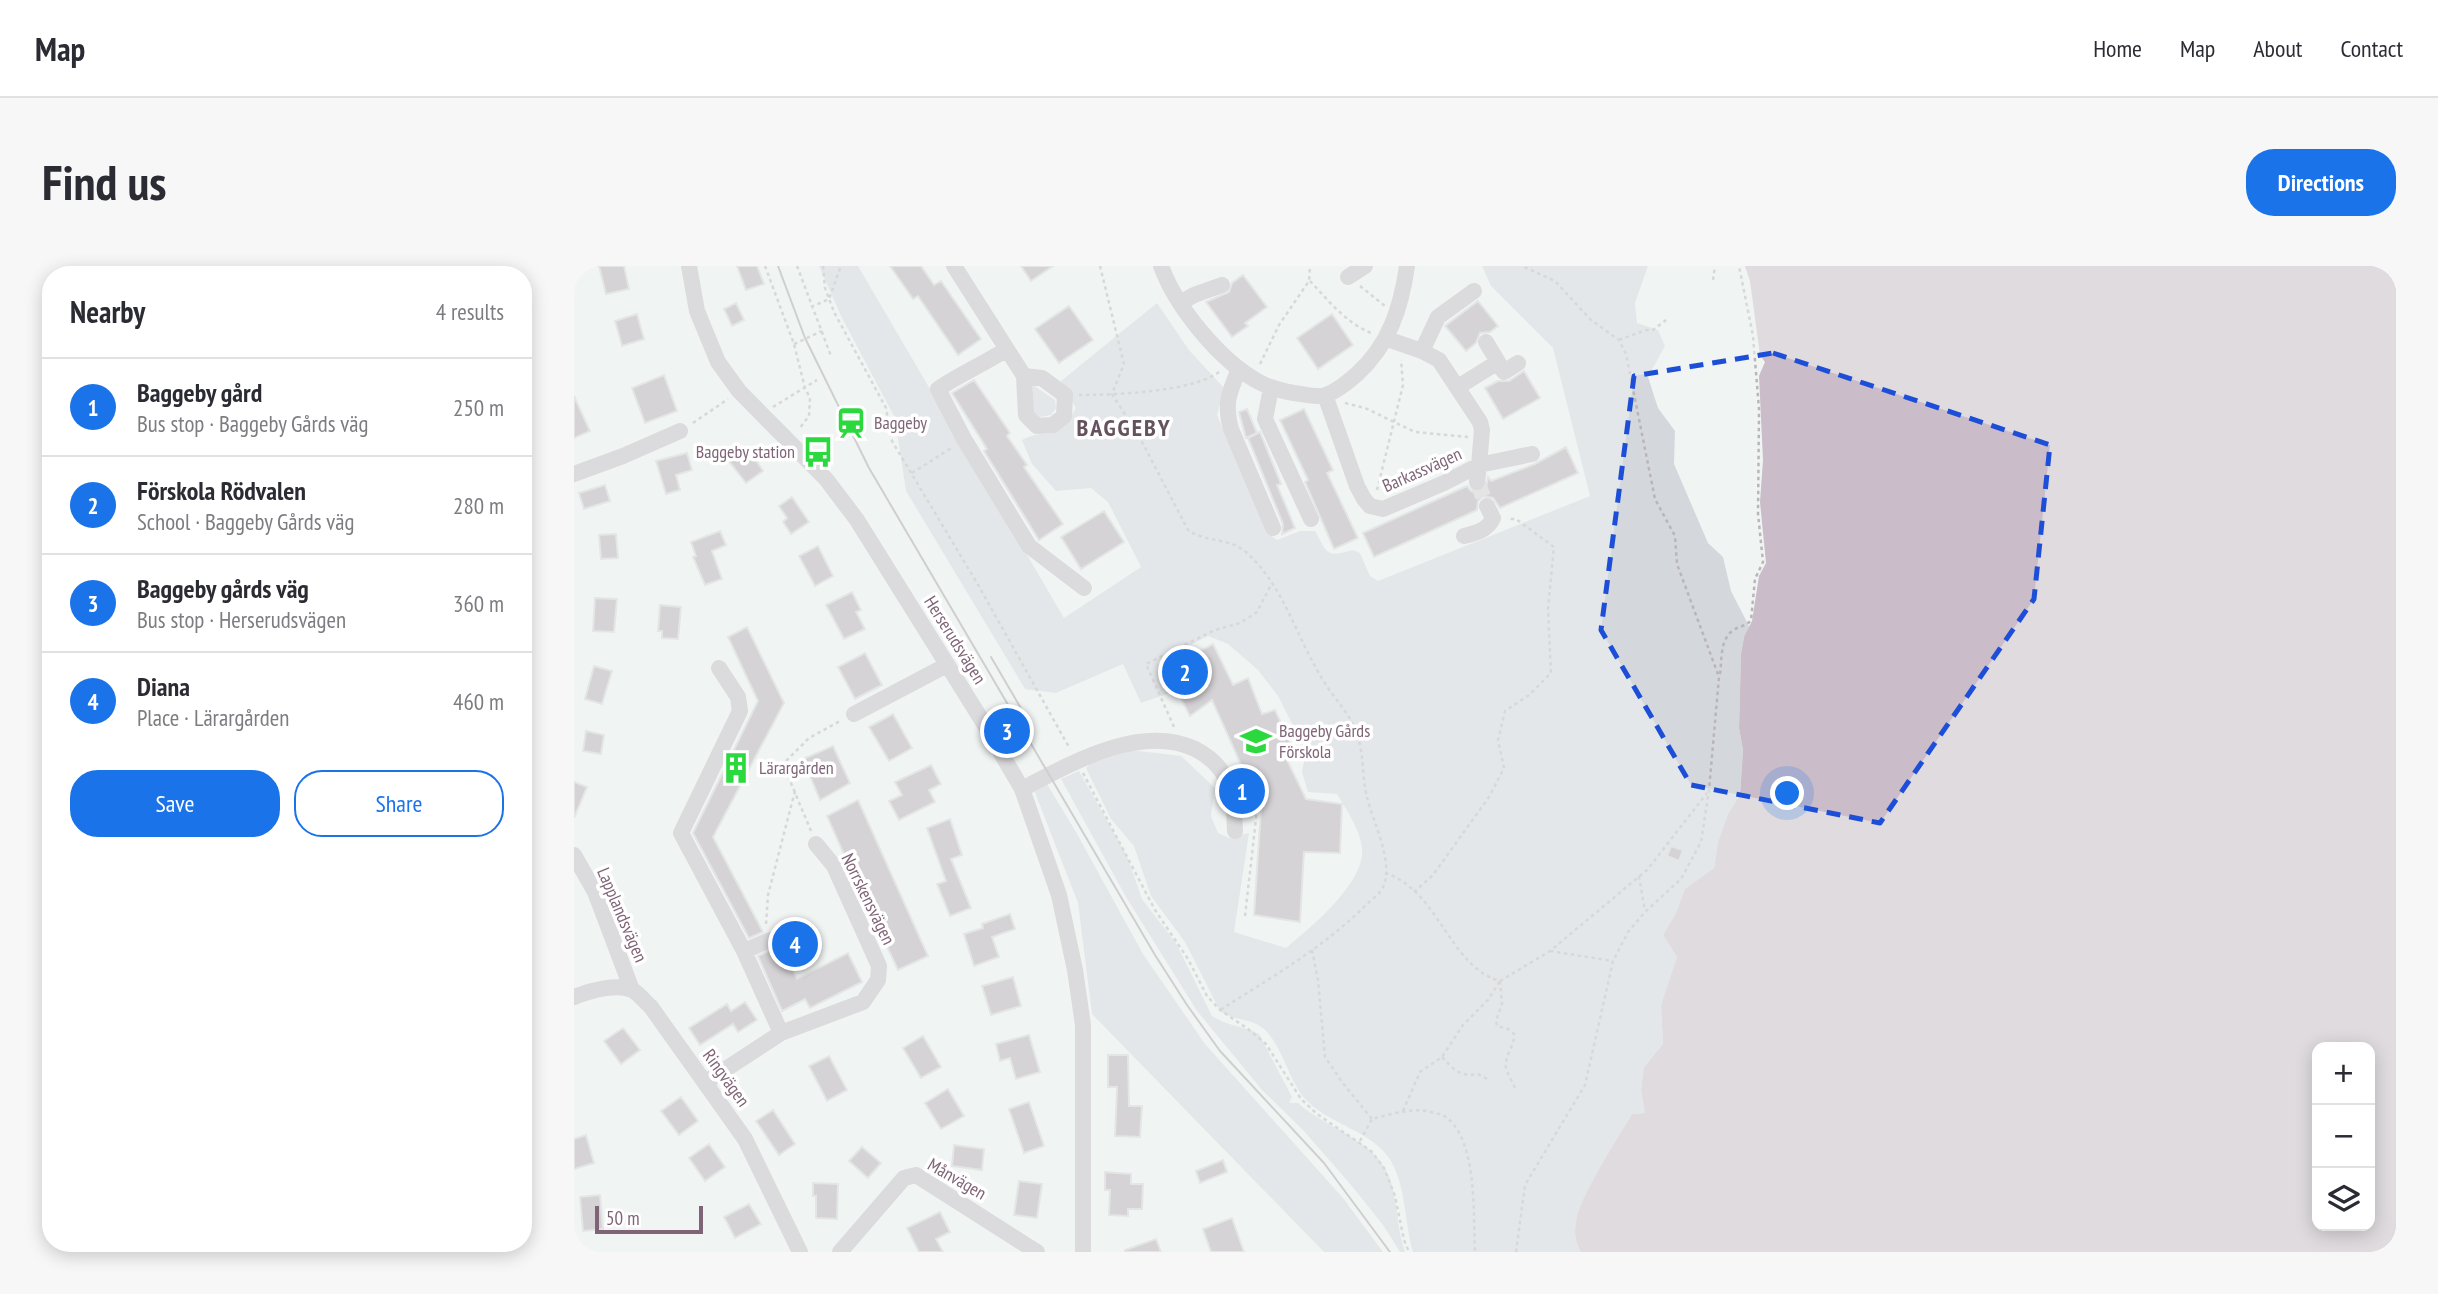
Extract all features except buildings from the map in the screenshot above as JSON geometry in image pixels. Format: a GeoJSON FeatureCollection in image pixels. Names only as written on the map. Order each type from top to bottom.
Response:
{"type":"FeatureCollection","features":[{"type":"Feature","properties":{"kind":"street","name":"Herserudsvägen"},"geometry":{"type":"LineString","coordinates":[[689,266],[698,311],[718,362],[739,391],[826,479],[857,520],[1022,789],[1048,859],[1062,907],[1083,1024],[1083,1252]]}},
{"type":"Feature","properties":{"kind":"street"},"geometry":{"type":"LineString","coordinates":[[954,266],[1024,376],[1026,415],[1037,426],[1053,425],[1064,416],[1065,395],[1042,378],[1024,376]]}},
{"type":"Feature","properties":{"kind":"street"},"geometry":{"type":"LineString","coordinates":[[1161,266],[1180,303],[1205,335],[1245,373],[1271,388],[1325,397],[1348,382],[1372,360],[1387,339],[1404,289],[1407,266]]}},
{"type":"Feature","properties":{"kind":"street"},"geometry":{"type":"LineString","coordinates":[[1348,277],[1365,266]]}},
{"type":"Feature","properties":{"kind":"street"},"geometry":{"type":"LineString","coordinates":[[1180,303],[1222,285]]}},
{"type":"Feature","properties":{"kind":"street"},"geometry":{"type":"LineString","coordinates":[[1422,351],[1438,317],[1474,291]]}},
{"type":"Feature","properties":{"kind":"street","name":"Barkassvägen"},"geometry":{"type":"LineString","coordinates":[[1325,397],[1357,486],[1370,506],[1383,509],[1478,474],[1480,422],[1458,387],[1439,360],[1387,339]]}},
{"type":"Feature","properties":{"kind":"street"},"geometry":{"type":"LineString","coordinates":[[1486,342],[1504,372],[1518,363]]}},
{"type":"Feature","properties":{"kind":"street"},"geometry":{"type":"LineString","coordinates":[[1007,349],[938,389],[964,439],[1029,546],[1084,589]]}},
{"type":"Feature","properties":{"kind":"street"},"geometry":{"type":"LineString","coordinates":[[1458,387],[1498,362]]}},
{"type":"Feature","properties":{"kind":"street"},"geometry":{"type":"LineString","coordinates":[[1245,373],[1226,402],[1227,414],[1273,528]]}},
{"type":"Feature","properties":{"kind":"street"},"geometry":{"type":"LineString","coordinates":[[1271,388],[1265,419],[1311,519]]}},
{"type":"Feature","properties":{"kind":"street"},"geometry":{"type":"LineString","coordinates":[[574,474],[623,456],[685,428]]}},
{"type":"Feature","properties":{"kind":"street"},"geometry":{"type":"LineString","coordinates":[[1478,474],[1532,454]]}},
{"type":"Feature","properties":{"kind":"street"},"geometry":{"type":"LineString","coordinates":[[1464,536],[1478,532],[1490,524],[1493,517],[1487,506]]}},
{"type":"Feature","properties":{"kind":"street"},"geometry":{"type":"LineString","coordinates":[[854,714],[947,665]]}},
{"type":"Feature","properties":{"kind":"street"},"geometry":{"type":"LineString","coordinates":[[719,668],[738,697],[740,711],[681,832],[744,951],[781,1033]]}},
{"type":"Feature","properties":{"kind":"street"},"geometry":{"type":"LineString","coordinates":[[1022,789],[1072,763],[1122,746],[1159,739],[1185,745],[1214,761],[1231,789],[1236,831]]}},
{"type":"Feature","properties":{"kind":"street","name":"Norrskensvägen"},"geometry":{"type":"LineString","coordinates":[[706,1082],[781,1033],[863,1002],[878,980],[879,966],[834,866],[816,844]]}},
{"type":"Feature","properties":{"kind":"street","name":"Lapplandsvägen"},"geometry":{"type":"LineString","coordinates":[[574,855],[595,892],[632,990]]}},
{"type":"Feature","properties":{"kind":"street"},"geometry":{"type":"LineString","coordinates":[[744,951],[770,940]]}},
{"type":"Feature","properties":{"kind":"street"},"geometry":{"type":"LineString","coordinates":[[574,997],[601,989],[632,990]]}},
{"type":"Feature","properties":{"kind":"street","name":"Ringvägen"},"geometry":{"type":"LineString","coordinates":[[632,990],[651,1007],[706,1082],[754,1155],[800,1252]]}},
{"type":"Feature","properties":{"kind":"street","name":"Månvägen"},"geometry":{"type":"LineString","coordinates":[[839,1252],[904,1178],[916,1175],[1037,1252]]}},
{"type":"Feature","properties":{"kind":"path"},"geometry":{"type":"LineString","coordinates":[[765,266],[794,344],[810,398],[809,416],[795,433]]}},
{"type":"Feature","properties":{"kind":"path"},"geometry":{"type":"LineString","coordinates":[[797,266],[831,356]]}},
{"type":"Feature","properties":{"kind":"path"},"geometry":{"type":"LineString","coordinates":[[823,266],[829,299],[838,321],[886,408],[892,440],[1072,763],[1156,910],[1188,959],[1207,996],[1220,1010],[1266,1044],[1301,1099],[1317,1114],[1371,1151],[1384,1168],[1395,1196],[1409,1252]]}},
{"type":"Feature","properties":{"kind":"path"},"geometry":{"type":"LineString","coordinates":[[811,307],[829,299],[841,266]]}},
{"type":"Feature","properties":{"kind":"path"},"geometry":{"type":"LineString","coordinates":[[1100,266],[1124,364],[1112,394]]}},
{"type":"Feature","properties":{"kind":"path"},"geometry":{"type":"LineString","coordinates":[[1245,373],[1260,363],[1284,317],[1309,281],[1310,266]]}},
{"type":"Feature","properties":{"kind":"path"},"geometry":{"type":"LineString","coordinates":[[1522,266],[1555,281],[1591,320],[1619,340],[1626,354],[1655,499],[1675,536],[1677,564],[1719,677]]}},
{"type":"Feature","properties":{"kind":"path"},"geometry":{"type":"LineString","coordinates":[[1540,266],[1541,273]]}},
{"type":"Feature","properties":{"kind":"path"},"geometry":{"type":"LineString","coordinates":[[1713,280],[1714,266]]}},
{"type":"Feature","properties":{"kind":"path"},"geometry":{"type":"LineString","coordinates":[[1516,1252],[1525,1185],[1585,1085],[1614,961],[1628,932],[1645,912],[1681,879],[1701,842],[1724,642],[1733,630],[1749,624],[1751,620],[1755,579],[1763,562],[1758,514],[1759,409],[1753,336],[1740,266]]}},
{"type":"Feature","properties":{"kind":"path"},"geometry":{"type":"LineString","coordinates":[[1348,277],[1396,314]]}},
{"type":"Feature","properties":{"kind":"path"},"geometry":{"type":"LineString","coordinates":[[1309,281],[1361,329],[1387,339]]}},
{"type":"Feature","properties":{"kind":"path"},"geometry":{"type":"LineString","coordinates":[[1619,340],[1653,330],[1666,320]]}},
{"type":"Feature","properties":{"kind":"path"},"geometry":{"type":"LineString","coordinates":[[794,344],[822,331]]}},
{"type":"Feature","properties":{"kind":"path"},"geometry":{"type":"LineString","coordinates":[[1370,506],[1380,481],[1403,385],[1401,359],[1404,345]]}},
{"type":"Feature","properties":{"kind":"path"},"geometry":{"type":"LineString","coordinates":[[1065,395],[1112,394],[1189,386],[1210,379],[1219,372]]}},
{"type":"Feature","properties":{"kind":"path"},"geometry":{"type":"LineString","coordinates":[[778,416],[771,408],[817,380]]}},
{"type":"Feature","properties":{"kind":"path"},"geometry":{"type":"LineString","coordinates":[[685,428],[739,391]]}},
{"type":"Feature","properties":{"kind":"path"},"geometry":{"type":"LineString","coordinates":[[1112,394],[1140,438],[1188,530],[1196,536],[1233,543],[1246,552],[1272,583],[1323,681],[1350,718],[1358,736],[1367,798],[1382,840],[1385,873],[1383,889],[1342,928],[1220,1010]]}},
{"type":"Feature","properties":{"kind":"path"},"geometry":{"type":"LineString","coordinates":[[1325,397],[1365,408],[1415,432],[1458,435],[1481,442]]}},
{"type":"Feature","properties":{"kind":"path"},"geometry":{"type":"LineString","coordinates":[[912,473],[964,439]]}},
{"type":"Feature","properties":{"kind":"path"},"geometry":{"type":"LineString","coordinates":[[1414,891],[1433,875],[1489,797],[1499,778],[1504,768],[1498,740],[1505,711],[1529,695],[1551,673],[1548,609],[1554,547],[1516,519],[1500,519]]}},
{"type":"Feature","properties":{"kind":"path"},"geometry":{"type":"LineString","coordinates":[[1185,745],[1146,664],[1215,630],[1240,623],[1257,612],[1272,583]]}},
{"type":"Feature","properties":{"kind":"path"},"geometry":{"type":"LineString","coordinates":[[816,844],[783,764],[809,738],[854,714]]}},
{"type":"Feature","properties":{"kind":"path"},"geometry":{"type":"LineString","coordinates":[[1403,1111],[1420,1072],[1443,1057],[1464,1025],[1488,1000],[1500,981],[1550,951],[1647,870],[1709,790]]}},
{"type":"Feature","properties":{"kind":"path"},"geometry":{"type":"LineString","coordinates":[[770,940],[766,926],[768,895],[794,791]]}},
{"type":"Feature","properties":{"kind":"path"},"geometry":{"type":"LineString","coordinates":[[1385,873],[1396,876],[1427,903],[1466,959],[1490,978],[1500,981]]}},
{"type":"Feature","properties":{"kind":"path"},"geometry":{"type":"LineString","coordinates":[[1639,876],[1645,912]]}},
{"type":"Feature","properties":{"kind":"path"},"geometry":{"type":"LineString","coordinates":[[1312,950],[1318,980],[1325,1057],[1342,1083],[1372,1119]]}},
{"type":"Feature","properties":{"kind":"path"},"geometry":{"type":"LineString","coordinates":[[1550,951],[1614,961]]}},
{"type":"Feature","properties":{"kind":"path"},"geometry":{"type":"LineString","coordinates":[[1500,981],[1502,1004],[1496,1021],[1497,1026],[1514,1034],[1514,1044],[1508,1053],[1506,1066],[1516,1090]]}},
{"type":"Feature","properties":{"kind":"path"},"geometry":{"type":"LineString","coordinates":[[1443,1057],[1456,1073],[1467,1076],[1478,1074],[1489,1080]]}},
{"type":"Feature","properties":{"kind":"path"},"geometry":{"type":"LineString","coordinates":[[1360,1141],[1372,1119],[1403,1111],[1425,1111],[1446,1117],[1462,1136],[1471,1167],[1475,1252]]}},
{"type":"Feature","properties":{"kind":"highlighted area"},"geometry":{"type":"Polygon","coordinates":[[[1773,353],[2050,445],[2034,599],[1880,823],[1691,785],[1601,630],[1634,376],[1773,353]]]}},
{"type":"Feature","properties":{"kind":"shaded area"},"geometry":{"type":"Polygon","coordinates":[[[819,266],[858,266],[1064,618],[1141,567],[1108,502],[1091,488],[1056,491],[1032,464],[1022,440],[1052,433],[1062,427],[1076,408],[1061,381],[1157,303],[1189,350],[1224,388],[1217,415],[1267,533],[1277,540],[1300,531],[1315,531],[1326,549],[1333,554],[1353,550],[1360,553],[1370,576],[1378,581],[1590,496],[1553,348],[1491,286],[1482,266],[1648,266],[1635,303],[1637,323],[1658,330],[1665,346],[1648,377],[1658,408],[1675,431],[1674,464],[1708,543],[1723,557],[1731,591],[1750,628],[1744,637],[1741,654],[1739,728],[1743,750],[1740,795],[1728,814],[1718,842],[1714,868],[1685,889],[1676,913],[1663,935],[1677,957],[1661,1005],[1663,1044],[1644,1067],[1641,1090],[1645,1113],[1632,1114],[1591,1183],[1579,1210],[1575,1233],[1581,1252],[1413,1252],[1399,1180],[1389,1158],[1372,1141],[1309,1103],[1296,1086],[1277,1046],[1264,1029],[1220,1011],[1185,942],[1151,896],[1134,846],[1111,819],[1086,768],[1090,764],[1131,750],[1181,756],[1215,788],[1211,816],[1218,833],[1229,838],[1249,833],[1234,932],[1286,948],[1334,904],[1355,876],[1361,862],[1362,849],[1352,820],[1337,794],[1308,792],[1302,772],[1306,751],[1278,696],[1258,670],[1228,644],[1208,636],[1158,662],[1170,693],[1141,703],[1123,664],[1056,693],[1025,689],[906,491],[895,418],[841,316],[819,266]]]}},
{"type":"Feature","properties":{"kind":"shaded area"},"geometry":{"type":"Polygon","coordinates":[[[1745,266],[2396,266],[2396,1252],[1581,1252],[1575,1233],[1579,1210],[1591,1183],[1632,1114],[1645,1113],[1641,1090],[1644,1067],[1663,1044],[1661,1005],[1677,957],[1663,935],[1676,913],[1685,889],[1714,868],[1718,842],[1728,814],[1740,795],[1743,750],[1739,728],[1741,654],[1744,637],[1752,621],[1759,576],[1766,563],[1760,502],[1763,460],[1759,376],[1765,362],[1760,355],[1750,281],[1745,266]]]}},
{"type":"Feature","properties":{"kind":"shaded area"},"geometry":{"type":"Polygon","coordinates":[[[1033,385],[1055,400],[1056,408],[1051,415],[1040,417],[1033,411],[1033,385]]]}},
{"type":"Feature","properties":{"kind":"shaded area"},"geometry":{"type":"Polygon","coordinates":[[[1079,771],[1127,856],[1142,899],[1176,943],[1212,1016],[1259,1034],[1292,1097],[1289,1103],[1298,1103],[1351,1137],[1376,1156],[1385,1168],[1391,1182],[1405,1252],[1400,1252],[1383,1225],[1351,1185],[1303,1130],[1262,1090],[1197,1011],[1126,897],[1061,779],[1079,771]]]}},
{"type":"Feature","properties":{"kind":"shaded area"},"geometry":{"type":"Polygon","coordinates":[[[1047,784],[1143,954],[1205,1044],[1343,1198],[1383,1252],[1324,1252],[1092,1014],[1078,903],[1034,790],[1047,784]]]}},
{"type":"Feature","properties":{"kind":"tunnel"},"geometry":{"type":"LineString","coordinates":[[1477,482],[1487,506]]}},
{"type":"Feature","properties":{"kind":"tram line"},"geometry":{"type":"LineString","coordinates":[[778,266],[805,338],[869,468],[1155,955],[1220,1051],[1324,1163],[1390,1252]]}},
{"type":"Feature","properties":{"kind":"tram line"},"geometry":{"type":"LineString","coordinates":[[991,657],[1026,717]]}},
{"type":"Feature","properties":{"kind":"place","name":"Baggeby"},"geometry":{"type":"Point","coordinates":[851,423]}},
{"type":"Feature","properties":{"kind":"place","name":"Baggeby station"},"geometry":{"type":"Point","coordinates":[818,452]}},
{"type":"Feature","properties":{"kind":"place","name":"Förskola Rödvalen"},"geometry":{"type":"Point","coordinates":[1185,672]}},
{"type":"Feature","properties":{"kind":"place","name":"Baggeby gårds väg"},"geometry":{"type":"Point","coordinates":[1007,731]}},
{"type":"Feature","properties":{"kind":"place","name":"Baggeby Gårds Förskola"},"geometry":{"type":"Point","coordinates":[1256,741]}},
{"type":"Feature","properties":{"kind":"place","name":"Lärargården"},"geometry":{"type":"Point","coordinates":[736,768]}},
{"type":"Feature","properties":{"kind":"place","name":"Baggeby gård"},"geometry":{"type":"Point","coordinates":[1242,791]}},
{"type":"Feature","properties":{"kind":"place","name":"Diana"},"geometry":{"type":"Point","coordinates":[795,944]}},
{"type":"Feature","properties":{"kind":"district","name":"BAGGEBY"},"geometry":{"type":"Point","coordinates":[1124,428]}}]}
